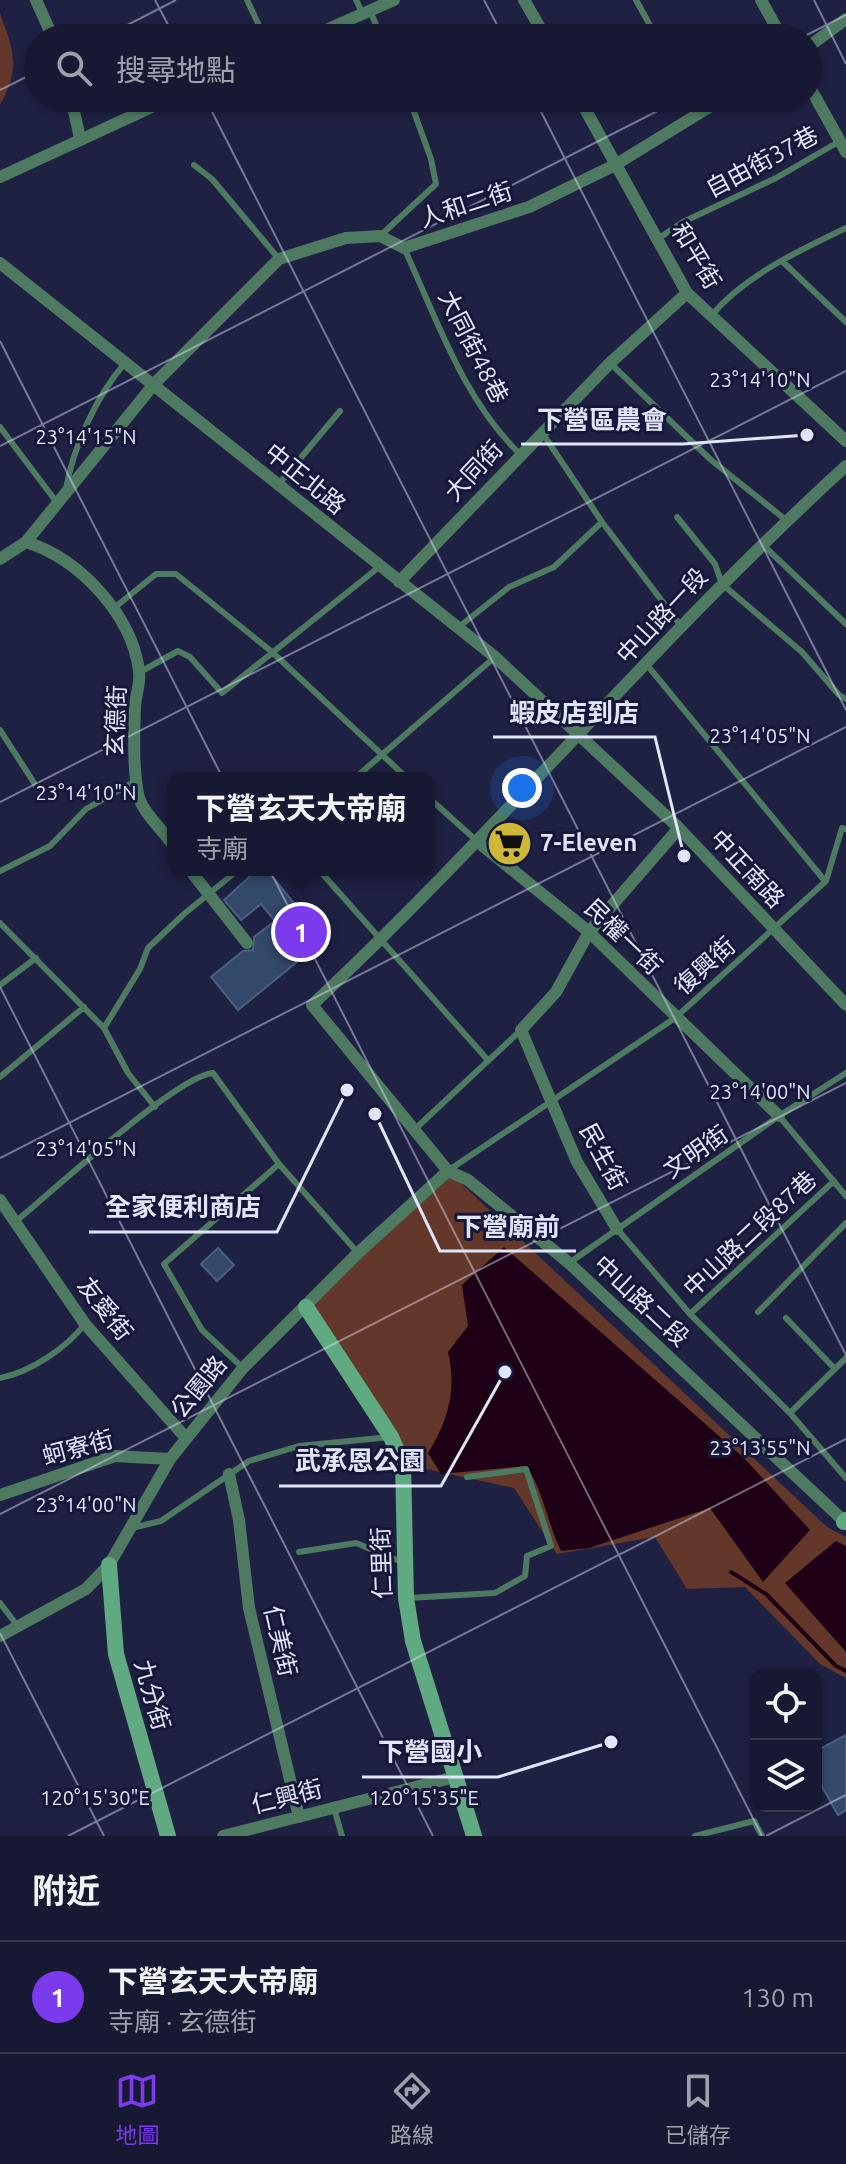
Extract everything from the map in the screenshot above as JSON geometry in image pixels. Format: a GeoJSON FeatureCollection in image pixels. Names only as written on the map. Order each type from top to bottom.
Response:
{"type":"FeatureCollection","features":[{"type":"Feature","properties":{"kind":"street"},"geometry":{"type":"LineString","coordinates":[[36,0],[47,24]]}},
{"type":"Feature","properties":{"kind":"street"},"geometry":{"type":"LineString","coordinates":[[341,24],[394,0]]}},
{"type":"Feature","properties":{"kind":"street"},"geometry":{"type":"LineString","coordinates":[[524,0],[538,24]]}},
{"type":"Feature","properties":{"kind":"street"},"geometry":{"type":"LineString","coordinates":[[766,2],[776,24]]}},
{"type":"Feature","properties":{"kind":"street"},"geometry":{"type":"LineString","coordinates":[[822,37],[846,19]]}},
{"type":"Feature","properties":{"kind":"street"},"geometry":{"type":"LineString","coordinates":[[822,109],[843,146]]}},
{"type":"Feature","properties":{"kind":"street"},"geometry":{"type":"LineString","coordinates":[[74,112],[80,138]]}},
{"type":"Feature","properties":{"kind":"street"},"geometry":{"type":"LineString","coordinates":[[0,177],[139,112]]}},
{"type":"Feature","properties":{"kind":"street","name":"和平街"},"geometry":{"type":"LineString","coordinates":[[587,112],[687,293],[846,441]]}},
{"type":"Feature","properties":{"kind":"street","name":"人和二街"},"geometry":{"type":"LineString","coordinates":[[380,236],[404,248],[529,207],[615,165],[697,112]]}},
{"type":"Feature","properties":{"kind":"street"},"geometry":{"type":"LineString","coordinates":[[0,559],[26,542],[62,502],[155,383],[279,259],[346,238],[380,236]]}},
{"type":"Feature","properties":{"kind":"street","name":"中正北路"},"geometry":{"type":"LineString","coordinates":[[5,267],[125,363],[155,383],[379,567],[460,626],[579,733]]}},
{"type":"Feature","properties":{"kind":"street","name":"大同街"},"geometry":{"type":"LineString","coordinates":[[399,582],[610,363],[687,293]]}},
{"type":"Feature","properties":{"kind":"street","name":"中山路一段"},"geometry":{"type":"LineString","coordinates":[[312,1005],[382,940],[478,842],[761,544],[846,466]]}},
{"type":"Feature","properties":{"kind":"street","name":"玄德街"},"geometry":{"type":"LineString","coordinates":[[26,542],[39,546],[77,572],[114,608],[127,631],[140,672],[135,705],[138,797],[167,837]]}},
{"type":"Feature","properties":{"kind":"street","name":"中正南路"},"geometry":{"type":"LineString","coordinates":[[579,733],[679,828],[846,1005]]}},
{"type":"Feature","properties":{"kind":"street"},"geometry":{"type":"LineString","coordinates":[[521,1030],[556,992],[589,932],[679,828]]}},
{"type":"Feature","properties":{"kind":"street","name":"民權一街"},"geometry":{"type":"LineString","coordinates":[[478,842],[589,932],[779,1116]]}},
{"type":"Feature","properties":{"kind":"street"},"geometry":{"type":"LineString","coordinates":[[194,876],[247,943]]}},
{"type":"Feature","properties":{"kind":"street","name":"中山路二段"},"geometry":{"type":"LineString","coordinates":[[312,1005],[448,1171],[468,1180],[569,1263],[845,1522]]}},
{"type":"Feature","properties":{"kind":"street","name":"民生街"},"geometry":{"type":"LineString","coordinates":[[521,1030],[577,1162],[617,1229]]}},
{"type":"Feature","properties":{"kind":"street","name":"公園路"},"geometry":{"type":"LineString","coordinates":[[0,1636],[86,1589],[109,1565],[185,1437],[243,1368],[358,1253],[448,1171]]}},
{"type":"Feature","properties":{"kind":"street","name":"友愛街"},"geometry":{"type":"LineString","coordinates":[[0,1200],[85,1324],[185,1437]]}},
{"type":"Feature","properties":{"kind":"street","name":"仁里街"},"geometry":{"type":"LineString","coordinates":[[306,1307],[391,1437],[403,1464],[406,1598],[413,1641],[474,1836]]}},
{"type":"Feature","properties":{"kind":"street","name":"蚵寮街"},"geometry":{"type":"LineString","coordinates":[[0,1495],[115,1456],[170,1459]]}},
{"type":"Feature","properties":{"kind":"street","name":"仁美街"},"geometry":{"type":"LineString","coordinates":[[229,1474],[239,1520],[249,1608],[299,1817]]}},
{"type":"Feature","properties":{"kind":"street","name":"九分街"},"geometry":{"type":"LineString","coordinates":[[109,1565],[116,1654],[168,1836]]}},
{"type":"Feature","properties":{"kind":"street","name":"仁興街"},"geometry":{"type":"LineString","coordinates":[[223,1836],[455,1777]]}},
{"type":"Feature","properties":{"kind":"lane"},"geometry":{"type":"LineString","coordinates":[[247,0],[258,24]]}},
{"type":"Feature","properties":{"kind":"lane"},"geometry":{"type":"LineString","coordinates":[[356,0],[374,24]]}},
{"type":"Feature","properties":{"kind":"lane"},"geometry":{"type":"LineString","coordinates":[[636,0],[649,24]]}},
{"type":"Feature","properties":{"kind":"lane"},"geometry":{"type":"LineString","coordinates":[[380,236],[436,184],[431,159],[414,112]]}},
{"type":"Feature","properties":{"kind":"lane","name":"自由街37巷"},"geometry":{"type":"LineString","coordinates":[[659,238],[683,222],[843,146]]}},
{"type":"Feature","properties":{"kind":"lane"},"geometry":{"type":"LineString","coordinates":[[194,165],[212,179],[279,259]]}},
{"type":"Feature","properties":{"kind":"lane"},"geometry":{"type":"LineString","coordinates":[[711,316],[740,289],[846,228]]}},
{"type":"Feature","properties":{"kind":"lane","name":"大同街48巷"},"geometry":{"type":"LineString","coordinates":[[404,248],[463,377],[497,433],[521,455]]}},
{"type":"Feature","properties":{"kind":"lane"},"geometry":{"type":"LineString","coordinates":[[783,262],[846,322]]}},
{"type":"Feature","properties":{"kind":"lane"},"geometry":{"type":"LineString","coordinates":[[0,280],[5,267]]}},
{"type":"Feature","properties":{"kind":"lane"},"geometry":{"type":"LineString","coordinates":[[62,502],[70,466],[109,381],[125,363]]}},
{"type":"Feature","properties":{"kind":"lane"},"geometry":{"type":"LineString","coordinates":[[610,363],[711,460],[786,520]]}},
{"type":"Feature","properties":{"kind":"lane"},"geometry":{"type":"LineString","coordinates":[[278,485],[340,411]]}},
{"type":"Feature","properties":{"kind":"lane"},"geometry":{"type":"LineString","coordinates":[[0,427],[62,502]]}},
{"type":"Feature","properties":{"kind":"lane"},"geometry":{"type":"LineString","coordinates":[[543,434],[602,522],[682,628]]}},
{"type":"Feature","properties":{"kind":"lane"},"geometry":{"type":"LineString","coordinates":[[677,517],[715,564],[722,584],[802,652],[846,699]]}},
{"type":"Feature","properties":{"kind":"lane"},"geometry":{"type":"LineString","coordinates":[[460,626],[509,587],[554,567],[602,522]]}},
{"type":"Feature","properties":{"kind":"lane"},"geometry":{"type":"LineString","coordinates":[[761,544],[846,624]]}},
{"type":"Feature","properties":{"kind":"lane"},"geometry":{"type":"LineString","coordinates":[[140,672],[178,651],[190,657],[222,693],[379,567]]}},
{"type":"Feature","properties":{"kind":"lane"},"geometry":{"type":"LineString","coordinates":[[114,608],[156,574],[176,574],[272,652],[400,772]]}},
{"type":"Feature","properties":{"kind":"lane"},"geometry":{"type":"LineString","coordinates":[[363,772],[495,657]]}},
{"type":"Feature","properties":{"kind":"lane"},"geometry":{"type":"LineString","coordinates":[[647,665],[826,881]]}},
{"type":"Feature","properties":{"kind":"lane"},"geometry":{"type":"LineString","coordinates":[[0,730],[38,789]]}},
{"type":"Feature","properties":{"kind":"lane"},"geometry":{"type":"LineString","coordinates":[[0,871],[50,846],[86,809],[130,784],[137,784]]}},
{"type":"Feature","properties":{"kind":"lane","name":"民權一街"},"geometry":{"type":"LineString","coordinates":[[435,803],[478,842]]}},
{"type":"Feature","properties":{"kind":"lane"},"geometry":{"type":"LineString","coordinates":[[826,881],[845,826]]}},
{"type":"Feature","properties":{"kind":"lane"},"geometry":{"type":"LineString","coordinates":[[104,1028],[140,969],[148,948],[231,876]]}},
{"type":"Feature","properties":{"kind":"lane"},"geometry":{"type":"LineString","coordinates":[[324,876],[486,1058]]}},
{"type":"Feature","properties":{"kind":"lane","name":"復興街"},"geometry":{"type":"LineString","coordinates":[[448,1171],[675,1018],[826,881]]}},
{"type":"Feature","properties":{"kind":"lane"},"geometry":{"type":"LineString","coordinates":[[0,923],[104,1028],[128,1073],[155,1107]]}},
{"type":"Feature","properties":{"kind":"lane"},"geometry":{"type":"LineString","coordinates":[[0,985],[36,958]]}},
{"type":"Feature","properties":{"kind":"lane"},"geometry":{"type":"LineString","coordinates":[[0,1077],[84,1007]]}},
{"type":"Feature","properties":{"kind":"lane"},"geometry":{"type":"LineString","coordinates":[[413,1131],[486,1058],[497,1055],[521,1030]]}},
{"type":"Feature","properties":{"kind":"lane"},"geometry":{"type":"LineString","coordinates":[[13,1223],[155,1107],[194,1079],[213,1073],[279,1164],[358,1253]]}},
{"type":"Feature","properties":{"kind":"lane","name":"文明街"},"geometry":{"type":"LineString","coordinates":[[569,1263],[779,1116],[846,1073]]}},
{"type":"Feature","properties":{"kind":"lane"},"geometry":{"type":"LineString","coordinates":[[779,1116],[846,1196]]}},
{"type":"Feature","properties":{"kind":"lane"},"geometry":{"type":"LineString","coordinates":[[243,1368],[202,1330],[164,1264],[279,1164]]}},
{"type":"Feature","properties":{"kind":"lane","name":"中山路二段87巷"},"geometry":{"type":"LineString","coordinates":[[690,1314],[834,1181]]}},
{"type":"Feature","properties":{"kind":"lane"},"geometry":{"type":"LineString","coordinates":[[758,1312],[846,1223]]}},
{"type":"Feature","properties":{"kind":"lane","name":"民生街"},"geometry":{"type":"LineString","coordinates":[[617,1229],[690,1314],[790,1413],[846,1478]]}},
{"type":"Feature","properties":{"kind":"lane"},"geometry":{"type":"LineString","coordinates":[[786,1318],[835,1369]]}},
{"type":"Feature","properties":{"kind":"lane"},"geometry":{"type":"LineString","coordinates":[[0,1378],[14,1375],[71,1341],[85,1324]]}},
{"type":"Feature","properties":{"kind":"lane"},"geometry":{"type":"LineString","coordinates":[[790,1413],[846,1358]]}},
{"type":"Feature","properties":{"kind":"lane"},"geometry":{"type":"LineString","coordinates":[[132,1528],[161,1521],[249,1461],[299,1446],[391,1437]]}},
{"type":"Feature","properties":{"kind":"lane"},"geometry":{"type":"LineString","coordinates":[[406,1598],[495,1593],[525,1576],[527,1556],[551,1546],[526,1469],[467,1477]]}},
{"type":"Feature","properties":{"kind":"lane"},"geometry":{"type":"LineString","coordinates":[[299,1552],[356,1543],[405,1564]]}},
{"type":"Feature","properties":{"kind":"lane"},"geometry":{"type":"LineString","coordinates":[[0,1603],[18,1627]]}},
{"type":"Feature","properties":{"kind":"lane"},"geometry":{"type":"LineString","coordinates":[[334,1808],[342,1836]]}},
{"type":"Feature","properties":{"kind":"lane"},"geometry":{"type":"LineString","coordinates":[[695,1836],[754,1821],[762,1836]]}},
{"type":"Feature","properties":{"kind":"shaded area"},"geometry":{"type":"Polygon","coordinates":[[[0,13],[12,50],[13,70],[0,105],[0,13]]]}},
{"type":"Feature","properties":{"kind":"shaded area"},"geometry":{"type":"Polygon","coordinates":[[[448,1171],[827,1527],[846,1537],[846,1678],[820,1664],[745,1587],[687,1589],[655,1537],[557,1554],[514,1488],[403,1464],[306,1307],[448,1171]]]}},
{"type":"Feature","properties":{"kind":"shaded area"},"geometry":{"type":"Polygon","coordinates":[[[504,1247],[744,1458],[810,1530],[763,1582],[710,1508],[589,1548],[561,1551],[537,1485],[526,1466],[441,1474],[428,1453],[449,1405],[451,1366],[448,1352],[468,1326],[462,1285],[504,1247]]]}},
{"type":"Feature","properties":{"kind":"shaded area"},"geometry":{"type":"Polygon","coordinates":[[[836,1541],[846,1546],[846,1652],[785,1583],[836,1541]]]}},
{"type":"Feature","properties":{"kind":"building"},"geometry":{"type":"Polygon","coordinates":[[[250,876],[272,876],[324,940],[238,1010],[211,977],[243,951],[253,950],[254,937],[275,921],[261,904],[241,920],[224,900],[250,876]]]}},
{"type":"Feature","properties":{"kind":"building"},"geometry":{"type":"Polygon","coordinates":[[[218,1248],[234,1265],[217,1281],[201,1264],[218,1248]]]}},
{"type":"Feature","properties":{"kind":"building"},"geometry":{"type":"Polygon","coordinates":[[[846,1735],[846,1810],[838,1815],[822,1787],[822,1748],[846,1735]]]}},
{"type":"Feature","properties":{"kind":"waterway"},"geometry":{"type":"LineString","coordinates":[[731,1572],[766,1594],[836,1666],[846,1671]]}},
{"type":"Feature","properties":{"kind":"place","name":"下營區農會"},"geometry":{"type":"Point","coordinates":[807,435]}},
{"type":"Feature","properties":{"kind":"place","name":"7-Eleven"},"geometry":{"type":"Point","coordinates":[509,843]}},
{"type":"Feature","properties":{"kind":"place","name":"蝦皮店到店"},"geometry":{"type":"Point","coordinates":[684,856]}},
{"type":"Feature","properties":{"kind":"place","name":"下營玄天大帝廟"},"geometry":{"type":"Point","coordinates":[301,932]}},
{"type":"Feature","properties":{"kind":"place","name":"全家便利商店"},"geometry":{"type":"Point","coordinates":[347,1090]}},
{"type":"Feature","properties":{"kind":"place","name":"下營廟前"},"geometry":{"type":"Point","coordinates":[375,1114]}},
{"type":"Feature","properties":{"kind":"place","name":"武承恩公園"},"geometry":{"type":"Point","coordinates":[505,1372]}},
{"type":"Feature","properties":{"kind":"place","name":"下營國小"},"geometry":{"type":"Point","coordinates":[611,1742]}}]}
